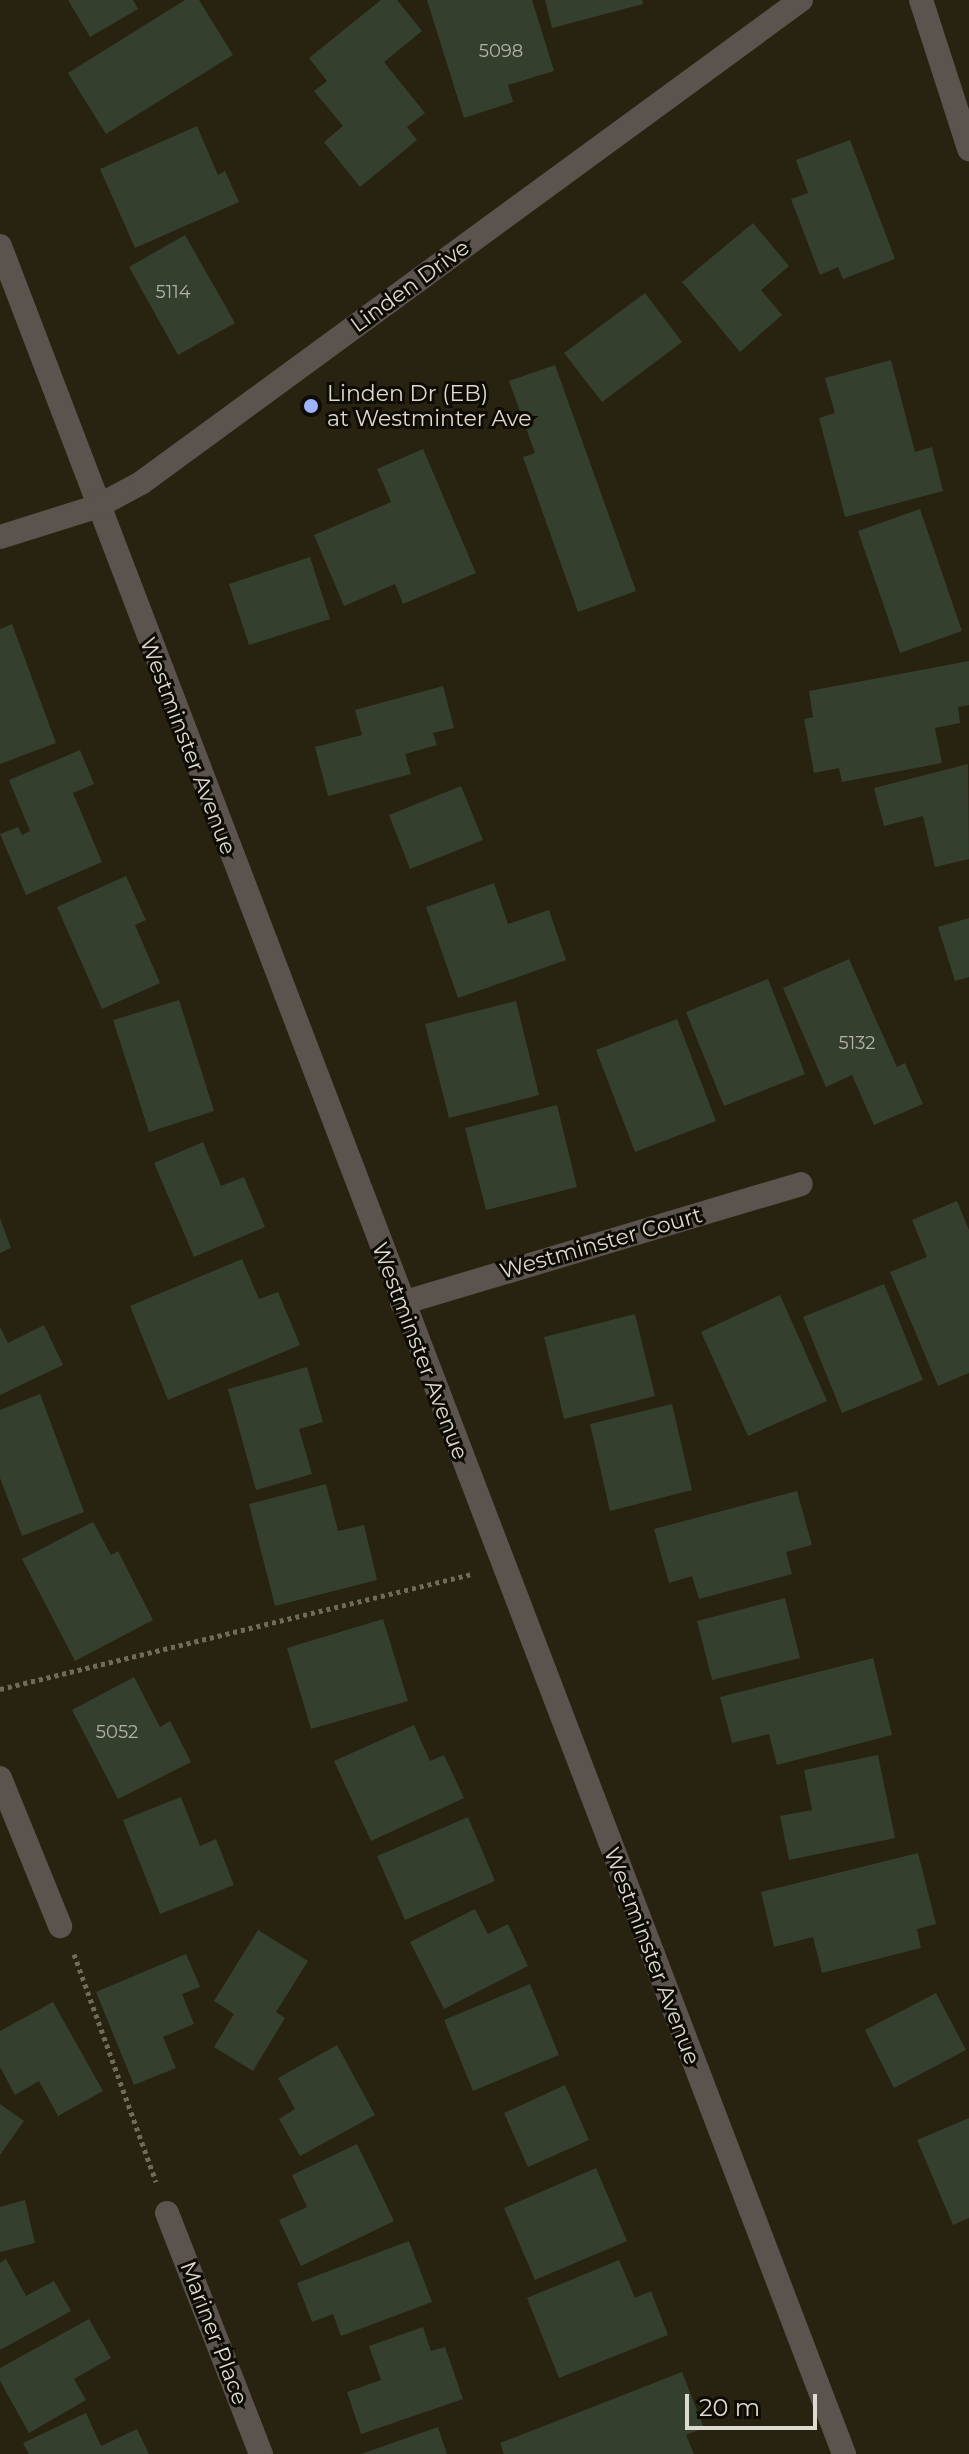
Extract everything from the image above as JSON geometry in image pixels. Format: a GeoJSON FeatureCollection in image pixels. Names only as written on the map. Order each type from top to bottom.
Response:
{"type":"FeatureCollection","features":[{"type":"Feature","properties":{"kind":"street","name":"Linden Drive"},"geometry":{"type":"LineString","coordinates":[[0,537],[96,507],[141,483],[801,0]]}},
{"type":"Feature","properties":{"kind":"street"},"geometry":{"type":"LineString","coordinates":[[921,0],[969,149]]}},
{"type":"Feature","properties":{"kind":"street","name":"Westminster Avenue"},"geometry":{"type":"LineString","coordinates":[[0,246],[96,507],[844,2454]]}},
{"type":"Feature","properties":{"kind":"street","name":"Westminster Court"},"geometry":{"type":"LineString","coordinates":[[402,1303],[801,1184]]}},
{"type":"Feature","properties":{"kind":"street"},"geometry":{"type":"LineString","coordinates":[[0,1778],[60,1926]]}},
{"type":"Feature","properties":{"kind":"street","name":"Mariner Place"},"geometry":{"type":"LineString","coordinates":[[167,2213],[261,2454]]}},
{"type":"Feature","properties":{"kind":"path"},"geometry":{"type":"LineString","coordinates":[[0,1689],[470,1574]]}},
{"type":"Feature","properties":{"kind":"path"},"geometry":{"type":"LineString","coordinates":[[60,1926],[167,2213]]}},
{"type":"Feature","properties":{"kind":"building"},"geometry":{"type":"Polygon","coordinates":[[[68,0],[133,0],[138,9],[90,37],[68,0]]]}},
{"type":"Feature","properties":{"kind":"building"},"geometry":{"type":"Polygon","coordinates":[[[185,0],[199,0],[233,55],[106,134],[68,73],[185,0]]]}},
{"type":"Feature","properties":{"kind":"building"},"geometry":{"type":"Polygon","coordinates":[[[381,0],[397,0],[422,31],[384,62],[425,113],[407,127],[417,140],[360,187],[324,142],[343,126],[314,91],[327,81],[309,58],[381,0]]]}},
{"type":"Feature","properties":{"kind":"building"},"geometry":{"type":"Polygon","coordinates":[[[427,0],[532,0],[554,71],[508,85],[513,102],[464,118],[427,0]]]}},
{"type":"Feature","properties":{"kind":"building"},"geometry":{"type":"Polygon","coordinates":[[[545,0],[642,0],[643,4],[552,28],[545,0]]]}},
{"type":"Feature","properties":{"kind":"building"},"geometry":{"type":"Polygon","coordinates":[[[197,126],[218,175],[225,171],[239,202],[135,248],[100,169],[197,126]]]}},
{"type":"Feature","properties":{"kind":"building"},"geometry":{"type":"Polygon","coordinates":[[[850,140],[895,259],[843,279],[838,267],[820,275],[791,199],[808,193],[796,160],[850,140]]]}},
{"type":"Feature","properties":{"kind":"building"},"geometry":{"type":"Polygon","coordinates":[[[753,223],[789,266],[761,290],[782,315],[740,352],[682,282],[753,223]]]}},
{"type":"Feature","properties":{"kind":"building"},"geometry":{"type":"Polygon","coordinates":[[[185,235],[235,323],[178,355],[129,267],[185,235]]]}},
{"type":"Feature","properties":{"kind":"building"},"geometry":{"type":"Polygon","coordinates":[[[645,293],[682,342],[602,402],[564,353],[645,293]]]}},
{"type":"Feature","properties":{"kind":"building"},"geometry":{"type":"Polygon","coordinates":[[[891,360],[915,452],[932,447],[943,491],[845,517],[819,418],[835,413],[825,378],[891,360]]]}},
{"type":"Feature","properties":{"kind":"building"},"geometry":{"type":"Polygon","coordinates":[[[555,365],[636,591],[578,612],[523,457],[535,453],[509,381],[555,365]]]}},
{"type":"Feature","properties":{"kind":"building"},"geometry":{"type":"Polygon","coordinates":[[[423,449],[476,573],[403,604],[395,584],[344,606],[314,535],[391,502],[377,469],[423,449]]]}},
{"type":"Feature","properties":{"kind":"building"},"geometry":{"type":"Polygon","coordinates":[[[920,509],[962,631],[900,653],[858,531],[920,509]]]}},
{"type":"Feature","properties":{"kind":"building"},"geometry":{"type":"Polygon","coordinates":[[[310,557],[330,619],[249,645],[229,584],[310,557]]]}},
{"type":"Feature","properties":{"kind":"building"},"geometry":{"type":"Polygon","coordinates":[[[12,624],[56,743],[0,764],[0,629],[12,624]]]}},
{"type":"Feature","properties":{"kind":"building"},"geometry":{"type":"Polygon","coordinates":[[[969,661],[969,705],[958,707],[960,723],[935,728],[942,763],[842,782],[839,768],[814,773],[804,719],[813,717],[809,691],[969,661]]]}},
{"type":"Feature","properties":{"kind":"building"},"geometry":{"type":"Polygon","coordinates":[[[443,686],[454,728],[433,733],[437,745],[405,754],[411,774],[328,796],[315,747],[362,735],[355,710],[443,686]]]}},
{"type":"Feature","properties":{"kind":"building"},"geometry":{"type":"Polygon","coordinates":[[[80,750],[94,784],[73,793],[102,862],[26,895],[0,834],[18,827],[22,835],[30,831],[9,780],[80,750]]]}},
{"type":"Feature","properties":{"kind":"building"},"geometry":{"type":"Polygon","coordinates":[[[968,764],[969,859],[935,867],[923,816],[884,826],[874,788],[968,764]]]}},
{"type":"Feature","properties":{"kind":"building"},"geometry":{"type":"Polygon","coordinates":[[[461,786],[483,840],[410,869],[389,815],[461,786]]]}},
{"type":"Feature","properties":{"kind":"building"},"geometry":{"type":"Polygon","coordinates":[[[126,876],[146,920],[135,925],[160,983],[102,1009],[57,907],[126,876]]]}},
{"type":"Feature","properties":{"kind":"building"},"geometry":{"type":"Polygon","coordinates":[[[494,883],[508,924],[549,910],[566,960],[458,998],[426,907],[494,883]]]}},
{"type":"Feature","properties":{"kind":"building"},"geometry":{"type":"Polygon","coordinates":[[[969,918],[969,977],[955,981],[938,927],[969,918]]]}},
{"type":"Feature","properties":{"kind":"building"},"geometry":{"type":"Polygon","coordinates":[[[849,959],[897,1067],[905,1063],[923,1104],[874,1125],[852,1075],[826,1087],[783,988],[849,959]]]}},
{"type":"Feature","properties":{"kind":"building"},"geometry":{"type":"Polygon","coordinates":[[[768,979],[805,1074],[724,1106],[686,1012],[768,979]]]}},
{"type":"Feature","properties":{"kind":"building"},"geometry":{"type":"Polygon","coordinates":[[[179,1000],[214,1111],[149,1132],[113,1020],[179,1000]]]}},
{"type":"Feature","properties":{"kind":"building"},"geometry":{"type":"Polygon","coordinates":[[[516,1001],[539,1095],[449,1118],[425,1024],[516,1001]]]}},
{"type":"Feature","properties":{"kind":"building"},"geometry":{"type":"Polygon","coordinates":[[[677,1019],[716,1121],[635,1152],[596,1050],[677,1019]]]}},
{"type":"Feature","properties":{"kind":"building"},"geometry":{"type":"Polygon","coordinates":[[[557,1105],[577,1187],[486,1210],[465,1128],[557,1105]]]}},
{"type":"Feature","properties":{"kind":"building"},"geometry":{"type":"Polygon","coordinates":[[[203,1142],[221,1186],[244,1177],[265,1227],[194,1257],[154,1163],[203,1142]]]}},
{"type":"Feature","properties":{"kind":"building"},"geometry":{"type":"Polygon","coordinates":[[[957,1201],[969,1230],[969,1373],[938,1386],[890,1272],[927,1257],[912,1220],[957,1201]]]}},
{"type":"Feature","properties":{"kind":"building"},"geometry":{"type":"Polygon","coordinates":[[[0,1218],[11,1248],[0,1253],[0,1218]]]}},
{"type":"Feature","properties":{"kind":"building"},"geometry":{"type":"Polygon","coordinates":[[[242,1259],[259,1299],[278,1292],[300,1345],[168,1400],[130,1306],[242,1259]]]}},
{"type":"Feature","properties":{"kind":"building"},"geometry":{"type":"Polygon","coordinates":[[[884,1284],[923,1380],[842,1413],[803,1317],[884,1284]]]}},
{"type":"Feature","properties":{"kind":"building"},"geometry":{"type":"Polygon","coordinates":[[[780,1295],[827,1401],[748,1436],[701,1332],[780,1295]]]}},
{"type":"Feature","properties":{"kind":"building"},"geometry":{"type":"Polygon","coordinates":[[[635,1314],[655,1396],[564,1419],[544,1337],[635,1314]]]}},
{"type":"Feature","properties":{"kind":"building"},"geometry":{"type":"Polygon","coordinates":[[[44,1325],[63,1365],[0,1395],[0,1327],[8,1343],[44,1325]]]}},
{"type":"Feature","properties":{"kind":"building"},"geometry":{"type":"Polygon","coordinates":[[[307,1367],[323,1422],[299,1429],[312,1474],[256,1490],[228,1389],[307,1367]]]}},
{"type":"Feature","properties":{"kind":"building"},"geometry":{"type":"Polygon","coordinates":[[[40,1394],[84,1512],[22,1536],[0,1478],[0,1410],[40,1394]]]}},
{"type":"Feature","properties":{"kind":"building"},"geometry":{"type":"Polygon","coordinates":[[[672,1404],[692,1490],[610,1511],[590,1424],[672,1404]]]}},
{"type":"Feature","properties":{"kind":"building"},"geometry":{"type":"Polygon","coordinates":[[[326,1484],[338,1531],[364,1525],[377,1580],[275,1606],[249,1504],[326,1484]]]}},
{"type":"Feature","properties":{"kind":"building"},"geometry":{"type":"Polygon","coordinates":[[[797,1491],[812,1545],[786,1552],[792,1574],[699,1599],[692,1576],[669,1583],[654,1529],[797,1491]]]}},
{"type":"Feature","properties":{"kind":"building"},"geometry":{"type":"Polygon","coordinates":[[[93,1522],[111,1555],[118,1551],[153,1620],[75,1661],[22,1559],[93,1522]]]}},
{"type":"Feature","properties":{"kind":"building"},"geometry":{"type":"Polygon","coordinates":[[[785,1598],[800,1658],[712,1680],[697,1621],[785,1598]]]}},
{"type":"Feature","properties":{"kind":"building"},"geometry":{"type":"Polygon","coordinates":[[[383,1619],[408,1701],[311,1729],[287,1648],[383,1619]]]}},
{"type":"Feature","properties":{"kind":"building"},"geometry":{"type":"Polygon","coordinates":[[[873,1658],[892,1735],[777,1765],[769,1734],[732,1743],[720,1697],[873,1658]]]}},
{"type":"Feature","properties":{"kind":"building"},"geometry":{"type":"Polygon","coordinates":[[[134,1677],[160,1727],[170,1721],[191,1762],[118,1799],[72,1710],[134,1677]]]}},
{"type":"Feature","properties":{"kind":"building"},"geometry":{"type":"Polygon","coordinates":[[[414,1725],[430,1761],[444,1755],[464,1798],[371,1841],[334,1761],[414,1725]]]}},
{"type":"Feature","properties":{"kind":"building"},"geometry":{"type":"Polygon","coordinates":[[[878,1755],[895,1838],[789,1860],[780,1816],[812,1810],[804,1770],[878,1755]]]}},
{"type":"Feature","properties":{"kind":"building"},"geometry":{"type":"Polygon","coordinates":[[[181,1797],[200,1846],[216,1839],[234,1885],[160,1914],[123,1820],[181,1797]]]}},
{"type":"Feature","properties":{"kind":"building"},"geometry":{"type":"Polygon","coordinates":[[[468,1817],[495,1881],[405,1920],[377,1856],[468,1817]]]}},
{"type":"Feature","properties":{"kind":"building"},"geometry":{"type":"Polygon","coordinates":[[[918,1853],[936,1924],[917,1929],[921,1948],[822,1973],[813,1937],[774,1947],[761,1892],[918,1853]]]}},
{"type":"Feature","properties":{"kind":"building"},"geometry":{"type":"Polygon","coordinates":[[[475,1909],[488,1934],[508,1924],[528,1966],[444,2009],[410,1942],[475,1909]]]}},
{"type":"Feature","properties":{"kind":"building"},"geometry":{"type":"Polygon","coordinates":[[[258,1930],[308,1961],[276,2012],[285,2018],[253,2071],[214,2047],[234,2014],[214,2001],[258,1930]]]}},
{"type":"Feature","properties":{"kind":"building"},"geometry":{"type":"Polygon","coordinates":[[[186,1954],[200,1987],[182,1994],[194,2024],[163,2037],[176,2068],[134,2085],[96,1992],[186,1954]]]}},
{"type":"Feature","properties":{"kind":"building"},"geometry":{"type":"Polygon","coordinates":[[[530,1984],[559,2055],[473,2091],[444,2020],[530,1984]]]}},
{"type":"Feature","properties":{"kind":"building"},"geometry":{"type":"Polygon","coordinates":[[[936,1993],[966,2050],[894,2088],[865,2030],[936,1993]]]}},
{"type":"Feature","properties":{"kind":"building"},"geometry":{"type":"Polygon","coordinates":[[[53,2002],[103,2091],[58,2116],[39,2081],[15,2095],[0,2067],[0,2031],[53,2002]]]}},
{"type":"Feature","properties":{"kind":"building"},"geometry":{"type":"Polygon","coordinates":[[[337,2045],[375,2115],[300,2156],[279,2119],[295,2109],[278,2078],[337,2045]]]}},
{"type":"Feature","properties":{"kind":"building"},"geometry":{"type":"Polygon","coordinates":[[[565,2085],[589,2140],[528,2167],[504,2113],[565,2085]]]}},
{"type":"Feature","properties":{"kind":"building"},"geometry":{"type":"Polygon","coordinates":[[[0,2104],[24,2121],[0,2155],[0,2104]]]}},
{"type":"Feature","properties":{"kind":"building"},"geometry":{"type":"Polygon","coordinates":[[[969,2118],[969,2218],[953,2225],[917,2140],[969,2118]]]}},
{"type":"Feature","properties":{"kind":"building"},"geometry":{"type":"Polygon","coordinates":[[[357,2144],[394,2221],[301,2266],[279,2220],[307,2207],[292,2175],[357,2144]]]}},
{"type":"Feature","properties":{"kind":"building"},"geometry":{"type":"Polygon","coordinates":[[[596,2168],[627,2241],[535,2280],[504,2208],[596,2168]]]}},
{"type":"Feature","properties":{"kind":"building"},"geometry":{"type":"Polygon","coordinates":[[[25,2200],[35,2243],[0,2252],[0,2207],[25,2200]]]}},
{"type":"Feature","properties":{"kind":"building"},"geometry":{"type":"Polygon","coordinates":[[[409,2241],[432,2302],[341,2336],[333,2314],[312,2322],[297,2283],[409,2241]]]}},
{"type":"Feature","properties":{"kind":"building"},"geometry":{"type":"Polygon","coordinates":[[[6,2259],[26,2296],[54,2281],[71,2311],[0,2350],[0,2263],[6,2259]]]}},
{"type":"Feature","properties":{"kind":"building"},"geometry":{"type":"Polygon","coordinates":[[[619,2260],[635,2298],[651,2291],[668,2335],[559,2378],[527,2298],[619,2260]]]}},
{"type":"Feature","properties":{"kind":"building"},"geometry":{"type":"Polygon","coordinates":[[[89,2319],[111,2358],[74,2379],[86,2400],[29,2433],[0,2381],[0,2368],[89,2319]]]}},
{"type":"Feature","properties":{"kind":"building"},"geometry":{"type":"Polygon","coordinates":[[[423,2327],[431,2351],[445,2347],[463,2399],[361,2434],[347,2392],[381,2380],[369,2346],[423,2327]]]}},
{"type":"Feature","properties":{"kind":"building"},"geometry":{"type":"Polygon","coordinates":[[[682,2372],[704,2428],[686,2435],[694,2454],[504,2454],[500,2443],[682,2372]]]}},
{"type":"Feature","properties":{"kind":"building"},"geometry":{"type":"Polygon","coordinates":[[[86,2413],[101,2446],[137,2429],[149,2454],[29,2454],[23,2443],[86,2413]]]}},
{"type":"Feature","properties":{"kind":"building"},"geometry":{"type":"Polygon","coordinates":[[[438,2427],[447,2454],[361,2454],[438,2427]]]}},
{"type":"Feature","properties":{"kind":"place","name":"Linden Dr (EB) at Westminter Ave"},"geometry":{"type":"Point","coordinates":[311,406]}}]}
